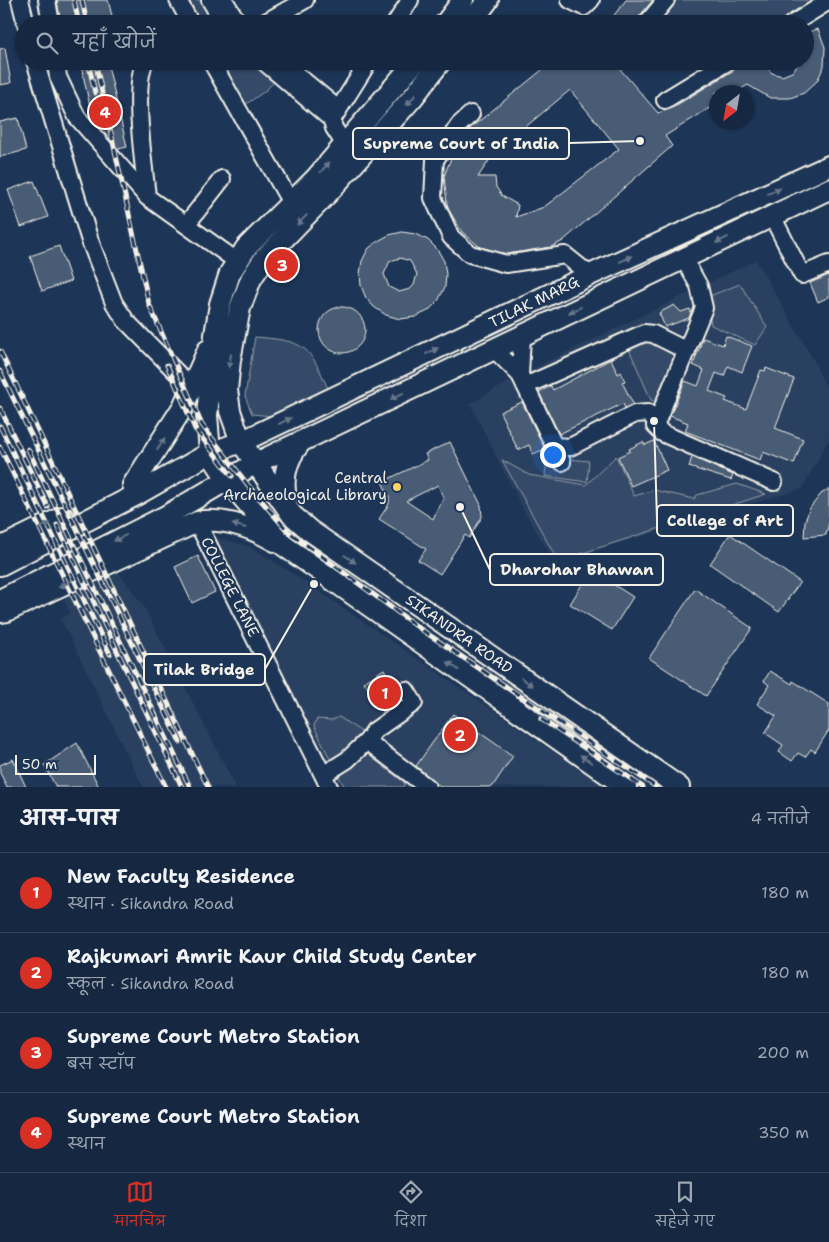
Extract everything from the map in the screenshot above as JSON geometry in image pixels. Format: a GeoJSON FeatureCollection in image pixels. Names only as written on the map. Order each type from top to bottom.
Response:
{"type":"FeatureCollection","features":[{"type":"Feature","properties":{"kind":"main road"},"geometry":{"type":"LineString","coordinates":[[452,15],[463,0]]}},
{"type":"Feature","properties":{"kind":"main road"},"geometry":{"type":"LineString","coordinates":[[477,15],[488,0]]}},
{"type":"Feature","properties":{"kind":"main road"},"geometry":{"type":"LineString","coordinates":[[210,447],[207,416],[215,335],[220,304],[230,273],[246,248],[345,145],[408,70]]}},
{"type":"Feature","properties":{"kind":"main road","name":"SIKANDRA ROAD"},"geometry":{"type":"LineString","coordinates":[[434,70],[414,96],[327,194],[264,259],[251,279],[240,311],[230,360],[227,390],[230,411],[241,442],[287,509],[324,542],[679,787]]}},
{"type":"Feature","properties":{"kind":"main road","name":"TILAK MARG"},"geometry":{"type":"LineString","coordinates":[[210,447],[241,442],[590,275],[829,166]]}},
{"type":"Feature","properties":{"kind":"main road","name":"TILAK MARG"},"geometry":{"type":"LineString","coordinates":[[168,525],[227,479],[256,463],[829,189]]}},
{"type":"Feature","properties":{"kind":"main road"},"geometry":{"type":"LineString","coordinates":[[650,248],[661,269]]}},
{"type":"Feature","properties":{"kind":"main road"},"geometry":{"type":"LineString","coordinates":[[220,304],[240,311]]}},
{"type":"Feature","properties":{"kind":"main road"},"geometry":{"type":"LineString","coordinates":[[133,484],[171,427],[215,335]]}},
{"type":"Feature","properties":{"kind":"main road"},"geometry":{"type":"LineString","coordinates":[[287,509],[283,485],[285,472],[289,459],[300,443]]}},
{"type":"Feature","properties":{"kind":"main road"},"geometry":{"type":"LineString","coordinates":[[0,548],[210,447]]}},
{"type":"Feature","properties":{"kind":"main road"},"geometry":{"type":"LineString","coordinates":[[0,564],[123,502],[210,447]]}},
{"type":"Feature","properties":{"kind":"main road","name":"SIKANDRA ROAD"},"geometry":{"type":"LineString","coordinates":[[210,447],[227,479],[283,545],[626,787]]}},
{"type":"Feature","properties":{"kind":"main road"},"geometry":{"type":"LineString","coordinates":[[0,600],[168,525],[220,521],[266,536],[283,545]]}},
{"type":"Feature","properties":{"kind":"main road"},"geometry":{"type":"LineString","coordinates":[[0,612],[7,611],[168,525]]}},
{"type":"Feature","properties":{"kind":"main road"},"geometry":{"type":"LineString","coordinates":[[308,563],[303,558],[302,552],[306,543],[317,539],[324,542]]}},
{"type":"Feature","properties":{"kind":"street"},"geometry":{"type":"LineString","coordinates":[[20,0],[24,15]]}},
{"type":"Feature","properties":{"kind":"street"},"geometry":{"type":"LineString","coordinates":[[47,0],[50,15]]}},
{"type":"Feature","properties":{"kind":"street"},"geometry":{"type":"LineString","coordinates":[[178,0],[186,15]]}},
{"type":"Feature","properties":{"kind":"street"},"geometry":{"type":"LineString","coordinates":[[210,0],[219,15]]}},
{"type":"Feature","properties":{"kind":"street"},"geometry":{"type":"LineString","coordinates":[[224,0],[233,15]]}},
{"type":"Feature","properties":{"kind":"street"},"geometry":{"type":"LineString","coordinates":[[278,15],[305,0]]}},
{"type":"Feature","properties":{"kind":"street"},"geometry":{"type":"LineString","coordinates":[[400,15],[410,0]]}},
{"type":"Feature","properties":{"kind":"street"},"geometry":{"type":"LineString","coordinates":[[570,0],[584,7],[591,0]]}},
{"type":"Feature","properties":{"kind":"street"},"geometry":{"type":"LineString","coordinates":[[654,15],[666,0]]}},
{"type":"Feature","properties":{"kind":"street"},"geometry":{"type":"LineString","coordinates":[[806,15],[829,1]]}},
{"type":"Feature","properties":{"kind":"street"},"geometry":{"type":"LineString","coordinates":[[38,70],[90,241],[114,303],[131,326],[191,387]]}},
{"type":"Feature","properties":{"kind":"street"},"geometry":{"type":"LineString","coordinates":[[57,70],[58,78],[77,117],[146,196],[238,262]]}},
{"type":"Feature","properties":{"kind":"street"},"geometry":{"type":"LineString","coordinates":[[141,70],[140,110],[146,196]]}},
{"type":"Feature","properties":{"kind":"street"},"geometry":{"type":"LineString","coordinates":[[216,70],[291,203]]}},
{"type":"Feature","properties":{"kind":"street"},"geometry":{"type":"LineString","coordinates":[[275,70],[335,114]]}},
{"type":"Feature","properties":{"kind":"street"},"geometry":{"type":"LineString","coordinates":[[289,70],[335,114]]}},
{"type":"Feature","properties":{"kind":"street"},"geometry":{"type":"LineString","coordinates":[[345,145],[334,128],[335,114],[364,70]]}},
{"type":"Feature","properties":{"kind":"street"},"geometry":{"type":"LineString","coordinates":[[665,100],[714,70]]}},
{"type":"Feature","properties":{"kind":"street"},"geometry":{"type":"LineString","coordinates":[[471,114],[459,125],[435,160],[434,198],[452,237],[470,254],[506,264],[565,255],[590,275]]}},
{"type":"Feature","properties":{"kind":"street"},"geometry":{"type":"LineString","coordinates":[[186,225],[222,179]]}},
{"type":"Feature","properties":{"kind":"street"},"geometry":{"type":"LineString","coordinates":[[772,216],[802,275],[829,264]]}},
{"type":"Feature","properties":{"kind":"street"},"geometry":{"type":"LineString","coordinates":[[684,258],[699,286],[704,308],[687,351],[655,420],[655,426],[662,433],[774,482]]}},
{"type":"Feature","properties":{"kind":"street"},"geometry":{"type":"LineString","coordinates":[[523,380],[644,333],[653,334],[687,351]]}},
{"type":"Feature","properties":{"kind":"street"},"geometry":{"type":"LineString","coordinates":[[522,336],[523,380]]}},
{"type":"Feature","properties":{"kind":"street"},"geometry":{"type":"LineString","coordinates":[[494,349],[523,380],[562,462]]}},
{"type":"Feature","properties":{"kind":"street"},"geometry":{"type":"LineString","coordinates":[[554,446],[570,446],[635,414],[648,413],[655,420]]}},
{"type":"Feature","properties":{"kind":"street","name":"COLLEGE LANE"},"geometry":{"type":"LineString","coordinates":[[197,522],[326,781]]}},
{"type":"Feature","properties":{"kind":"street"},"geometry":{"type":"LineString","coordinates":[[326,781],[367,741],[374,731],[414,703],[406,690]]}},
{"type":"Feature","properties":{"kind":"street"},"geometry":{"type":"LineString","coordinates":[[367,741],[427,787]]}},
{"type":"Feature","properties":{"kind":"shaded area"},"geometry":{"type":"Polygon","coordinates":[[[189,0],[206,0],[214,15],[197,15],[189,0]]]}},
{"type":"Feature","properties":{"kind":"shaded area"},"geometry":{"type":"Polygon","coordinates":[[[676,0],[813,0],[789,15],[664,15],[676,0]]]}},
{"type":"Feature","properties":{"kind":"shaded area"},"geometry":{"type":"Polygon","coordinates":[[[227,70],[265,70],[276,80],[265,91],[245,105],[227,70]]]}},
{"type":"Feature","properties":{"kind":"shaded area"},"geometry":{"type":"Polygon","coordinates":[[[756,260],[814,361],[829,394],[829,439],[802,489],[555,562],[525,513],[470,404],[520,375],[756,260]]]}},
{"type":"Feature","properties":{"kind":"shaded area"},"geometry":{"type":"Polygon","coordinates":[[[740,284],[767,327],[755,345],[711,325],[707,297],[740,284]]]}},
{"type":"Feature","properties":{"kind":"shaded area"},"geometry":{"type":"Polygon","coordinates":[[[255,337],[285,341],[304,348],[316,364],[329,391],[272,416],[252,414],[245,396],[255,337]]]}},
{"type":"Feature","properties":{"kind":"shaded area"},"geometry":{"type":"Polygon","coordinates":[[[645,337],[678,353],[657,402],[651,400],[629,349],[633,341],[645,337]]]}},
{"type":"Feature","properties":{"kind":"shaded area"},"geometry":{"type":"Polygon","coordinates":[[[616,456],[634,496],[654,490],[694,499],[697,495],[737,484],[766,494],[558,561],[502,460],[529,475],[586,485],[616,456]]]}},
{"type":"Feature","properties":{"kind":"shaded area"},"geometry":{"type":"Polygon","coordinates":[[[547,457],[589,461],[587,482],[545,476],[547,457]]]}},
{"type":"Feature","properties":{"kind":"shaded area"},"geometry":{"type":"Polygon","coordinates":[[[213,537],[249,546],[298,577],[605,787],[340,787],[213,537]]]}},
{"type":"Feature","properties":{"kind":"shaded area"},"geometry":{"type":"Polygon","coordinates":[[[117,570],[143,605],[236,787],[143,787],[61,619],[70,613],[63,597],[117,570]]]}},
{"type":"Feature","properties":{"kind":"shaded area"},"geometry":{"type":"Polygon","coordinates":[[[339,717],[366,735],[344,756],[331,761],[314,726],[317,719],[332,720],[339,717]]]}},
{"type":"Feature","properties":{"kind":"shaded area"},"geometry":{"type":"Polygon","coordinates":[[[367,754],[405,783],[403,787],[345,787],[336,772],[367,754]]]}},
{"type":"Feature","properties":{"kind":"building"},"geometry":{"type":"Polygon","coordinates":[[[57,0],[108,0],[112,15],[60,15],[57,0]]]}},
{"type":"Feature","properties":{"kind":"building"},"geometry":{"type":"Polygon","coordinates":[[[626,0],[653,0],[640,15],[614,15],[626,0]]]}},
{"type":"Feature","properties":{"kind":"building"},"geometry":{"type":"Polygon","coordinates":[[[818,29],[825,47],[824,66],[817,81],[804,93],[790,98],[770,98],[754,89],[754,85],[709,85],[734,70],[769,70],[782,76],[794,70],[814,70],[814,30],[818,29]]]}},
{"type":"Feature","properties":{"kind":"building"},"geometry":{"type":"Polygon","coordinates":[[[5,48],[11,83],[0,85],[0,49],[5,48]]]}},
{"type":"Feature","properties":{"kind":"building"},"geometry":{"type":"Polygon","coordinates":[[[82,70],[109,70],[127,147],[118,149],[93,120],[82,70]]]}},
{"type":"Feature","properties":{"kind":"building"},"geometry":{"type":"Polygon","coordinates":[[[542,70],[621,70],[658,113],[670,109],[709,85],[709,108],[665,136],[672,146],[563,241],[551,247],[507,254],[480,247],[462,232],[450,212],[447,204],[444,176],[453,153],[467,131],[542,70]],[[570,90],[494,153],[478,177],[495,177],[496,187],[502,196],[518,205],[516,217],[544,207],[619,149],[570,90]]]}},
{"type":"Feature","properties":{"kind":"building"},"geometry":{"type":"Polygon","coordinates":[[[18,118],[26,150],[0,157],[0,122],[18,118]]]}},
{"type":"Feature","properties":{"kind":"building"},"geometry":{"type":"Polygon","coordinates":[[[34,181],[48,217],[21,227],[8,190],[34,181]]]}},
{"type":"Feature","properties":{"kind":"building"},"geometry":{"type":"Polygon","coordinates":[[[402,232],[415,234],[428,240],[437,249],[444,261],[445,287],[438,301],[428,311],[415,317],[400,319],[386,315],[374,307],[366,298],[361,286],[360,273],[362,261],[368,249],[389,235],[402,232]],[[400,258],[390,261],[384,274],[389,287],[399,292],[410,289],[414,285],[417,274],[410,261],[400,258]]]}},
{"type":"Feature","properties":{"kind":"building"},"geometry":{"type":"Polygon","coordinates":[[[59,246],[71,281],[42,291],[30,256],[59,246]]]}},
{"type":"Feature","properties":{"kind":"building"},"geometry":{"type":"Polygon","coordinates":[[[829,275],[829,297],[818,302],[810,283],[829,275]]]}},
{"type":"Feature","properties":{"kind":"building"},"geometry":{"type":"Polygon","coordinates":[[[674,305],[681,312],[690,309],[689,318],[665,327],[659,313],[674,305]]]}},
{"type":"Feature","properties":{"kind":"building"},"geometry":{"type":"Polygon","coordinates":[[[347,307],[359,313],[364,321],[364,339],[359,347],[351,352],[337,353],[325,347],[320,339],[319,325],[325,313],[333,308],[347,307]]]}},
{"type":"Feature","properties":{"kind":"building"},"geometry":{"type":"Polygon","coordinates":[[[726,336],[752,346],[742,372],[728,366],[724,376],[716,373],[709,391],[727,398],[725,401],[746,409],[761,370],[765,371],[766,368],[794,379],[775,428],[803,439],[794,464],[763,452],[760,460],[685,431],[688,423],[670,416],[685,381],[698,386],[704,370],[693,365],[703,338],[723,345],[726,336]]]}},
{"type":"Feature","properties":{"kind":"building"},"geometry":{"type":"Polygon","coordinates":[[[611,359],[618,374],[621,372],[625,381],[622,382],[633,404],[625,408],[623,404],[620,405],[559,434],[539,392],[551,386],[553,390],[611,359]]]}},
{"type":"Feature","properties":{"kind":"building"},"geometry":{"type":"Polygon","coordinates":[[[522,402],[545,449],[533,454],[529,445],[518,450],[500,412],[522,402]]]}},
{"type":"Feature","properties":{"kind":"building"},"geometry":{"type":"Polygon","coordinates":[[[654,441],[667,470],[631,486],[618,457],[643,442],[645,445],[654,441]]]}},
{"type":"Feature","properties":{"kind":"building"},"geometry":{"type":"Polygon","coordinates":[[[450,442],[481,505],[482,517],[469,538],[465,535],[440,574],[418,560],[426,549],[379,519],[389,504],[389,496],[382,482],[428,460],[425,454],[450,442]],[[438,485],[406,501],[433,519],[440,503],[444,499],[438,485]]]}},
{"type":"Feature","properties":{"kind":"building"},"geometry":{"type":"Polygon","coordinates":[[[692,457],[733,475],[731,480],[689,467],[692,457]]]}},
{"type":"Feature","properties":{"kind":"building"},"geometry":{"type":"Polygon","coordinates":[[[829,489],[829,522],[826,535],[804,537],[805,521],[810,508],[821,494],[829,489]]]}},
{"type":"Feature","properties":{"kind":"building"},"geometry":{"type":"Polygon","coordinates":[[[730,534],[800,582],[779,612],[710,564],[730,534]]]}},
{"type":"Feature","properties":{"kind":"building"},"geometry":{"type":"Polygon","coordinates":[[[198,556],[215,592],[192,603],[175,567],[198,556]]]}},
{"type":"Feature","properties":{"kind":"building"},"geometry":{"type":"Polygon","coordinates":[[[591,570],[633,597],[612,630],[570,604],[591,570]]]}},
{"type":"Feature","properties":{"kind":"building"},"geometry":{"type":"Polygon","coordinates":[[[695,589],[752,628],[706,696],[649,658],[695,589]]]}},
{"type":"Feature","properties":{"kind":"building"},"geometry":{"type":"Polygon","coordinates":[[[384,669],[401,700],[383,712],[364,682],[384,669]]]}},
{"type":"Feature","properties":{"kind":"building"},"geometry":{"type":"Polygon","coordinates":[[[770,671],[792,684],[793,681],[829,704],[829,730],[815,752],[811,749],[805,757],[798,753],[792,761],[779,752],[783,745],[765,733],[776,716],[757,704],[769,685],[764,681],[770,671]]]}},
{"type":"Feature","properties":{"kind":"building"},"geometry":{"type":"Polygon","coordinates":[[[453,714],[513,756],[492,787],[441,787],[416,766],[453,714]]]}},
{"type":"Feature","properties":{"kind":"building"},"geometry":{"type":"Polygon","coordinates":[[[77,743],[99,787],[56,787],[44,765],[77,743]]]}},
{"type":"Feature","properties":{"kind":"building"},"geometry":{"type":"Polygon","coordinates":[[[13,759],[26,787],[7,787],[0,773],[0,765],[13,759]]]}},
{"type":"Feature","properties":{"kind":"railway"},"geometry":{"type":"LineString","coordinates":[[74,0],[77,15]]}},
{"type":"Feature","properties":{"kind":"railway"},"geometry":{"type":"LineString","coordinates":[[82,0],[85,15]]}},
{"type":"Feature","properties":{"kind":"railway"},"geometry":{"type":"LineString","coordinates":[[90,70],[95,93]]}},
{"type":"Feature","properties":{"kind":"railway"},"geometry":{"type":"LineString","coordinates":[[97,70],[149,304],[202,425],[251,489],[289,532],[419,628],[656,787]]}},
{"type":"Feature","properties":{"kind":"railway"},"geometry":{"type":"LineString","coordinates":[[0,351],[208,787]]}},
{"type":"Feature","properties":{"kind":"railway"},"geometry":{"type":"LineString","coordinates":[[167,365],[195,429],[232,476]]}},
{"type":"Feature","properties":{"kind":"railway"},"geometry":{"type":"LineString","coordinates":[[0,371],[180,742]]}},
{"type":"Feature","properties":{"kind":"railway"},"geometry":{"type":"LineString","coordinates":[[0,408],[48,507]]}},
{"type":"Feature","properties":{"kind":"railway"},"geometry":{"type":"LineString","coordinates":[[0,426],[110,654]]}},
{"type":"Feature","properties":{"kind":"railway"},"geometry":{"type":"LineString","coordinates":[[0,447],[166,787]]}},
{"type":"Feature","properties":{"kind":"railway"},"geometry":{"type":"LineString","coordinates":[[28,449],[190,787]]}},
{"type":"Feature","properties":{"kind":"railway"},"geometry":{"type":"LineString","coordinates":[[57,525],[182,787]]}},
{"type":"Feature","properties":{"kind":"railway"},"geometry":{"type":"LineString","coordinates":[[541,719],[643,787]]}},
{"type":"Feature","properties":{"kind":"place","name":"Supreme Court Metro Station"},"geometry":{"type":"Point","coordinates":[105,112]}},
{"type":"Feature","properties":{"kind":"place","name":"Supreme Court of India"},"geometry":{"type":"Point","coordinates":[640,141]}},
{"type":"Feature","properties":{"kind":"place","name":"Supreme Court‌ Metro Station"},"geometry":{"type":"Point","coordinates":[282,265]}},
{"type":"Feature","properties":{"kind":"place","name":"College of Art"},"geometry":{"type":"Point","coordinates":[654,421]}},
{"type":"Feature","properties":{"kind":"place","name":"Central Archaeological Library"},"geometry":{"type":"Point","coordinates":[397,487]}},
{"type":"Feature","properties":{"kind":"place","name":"Dharohar Bhawan"},"geometry":{"type":"Point","coordinates":[460,507]}},
{"type":"Feature","properties":{"kind":"place","name":"Tilak Bridge"},"geometry":{"type":"Point","coordinates":[314,584]}},
{"type":"Feature","properties":{"kind":"place","name":"New Faculty Residence"},"geometry":{"type":"Point","coordinates":[385,693]}},
{"type":"Feature","properties":{"kind":"place","name":"Rajkumari Amrit Kaur Child Study Center"},"geometry":{"type":"Point","coordinates":[460,735]}}]}
